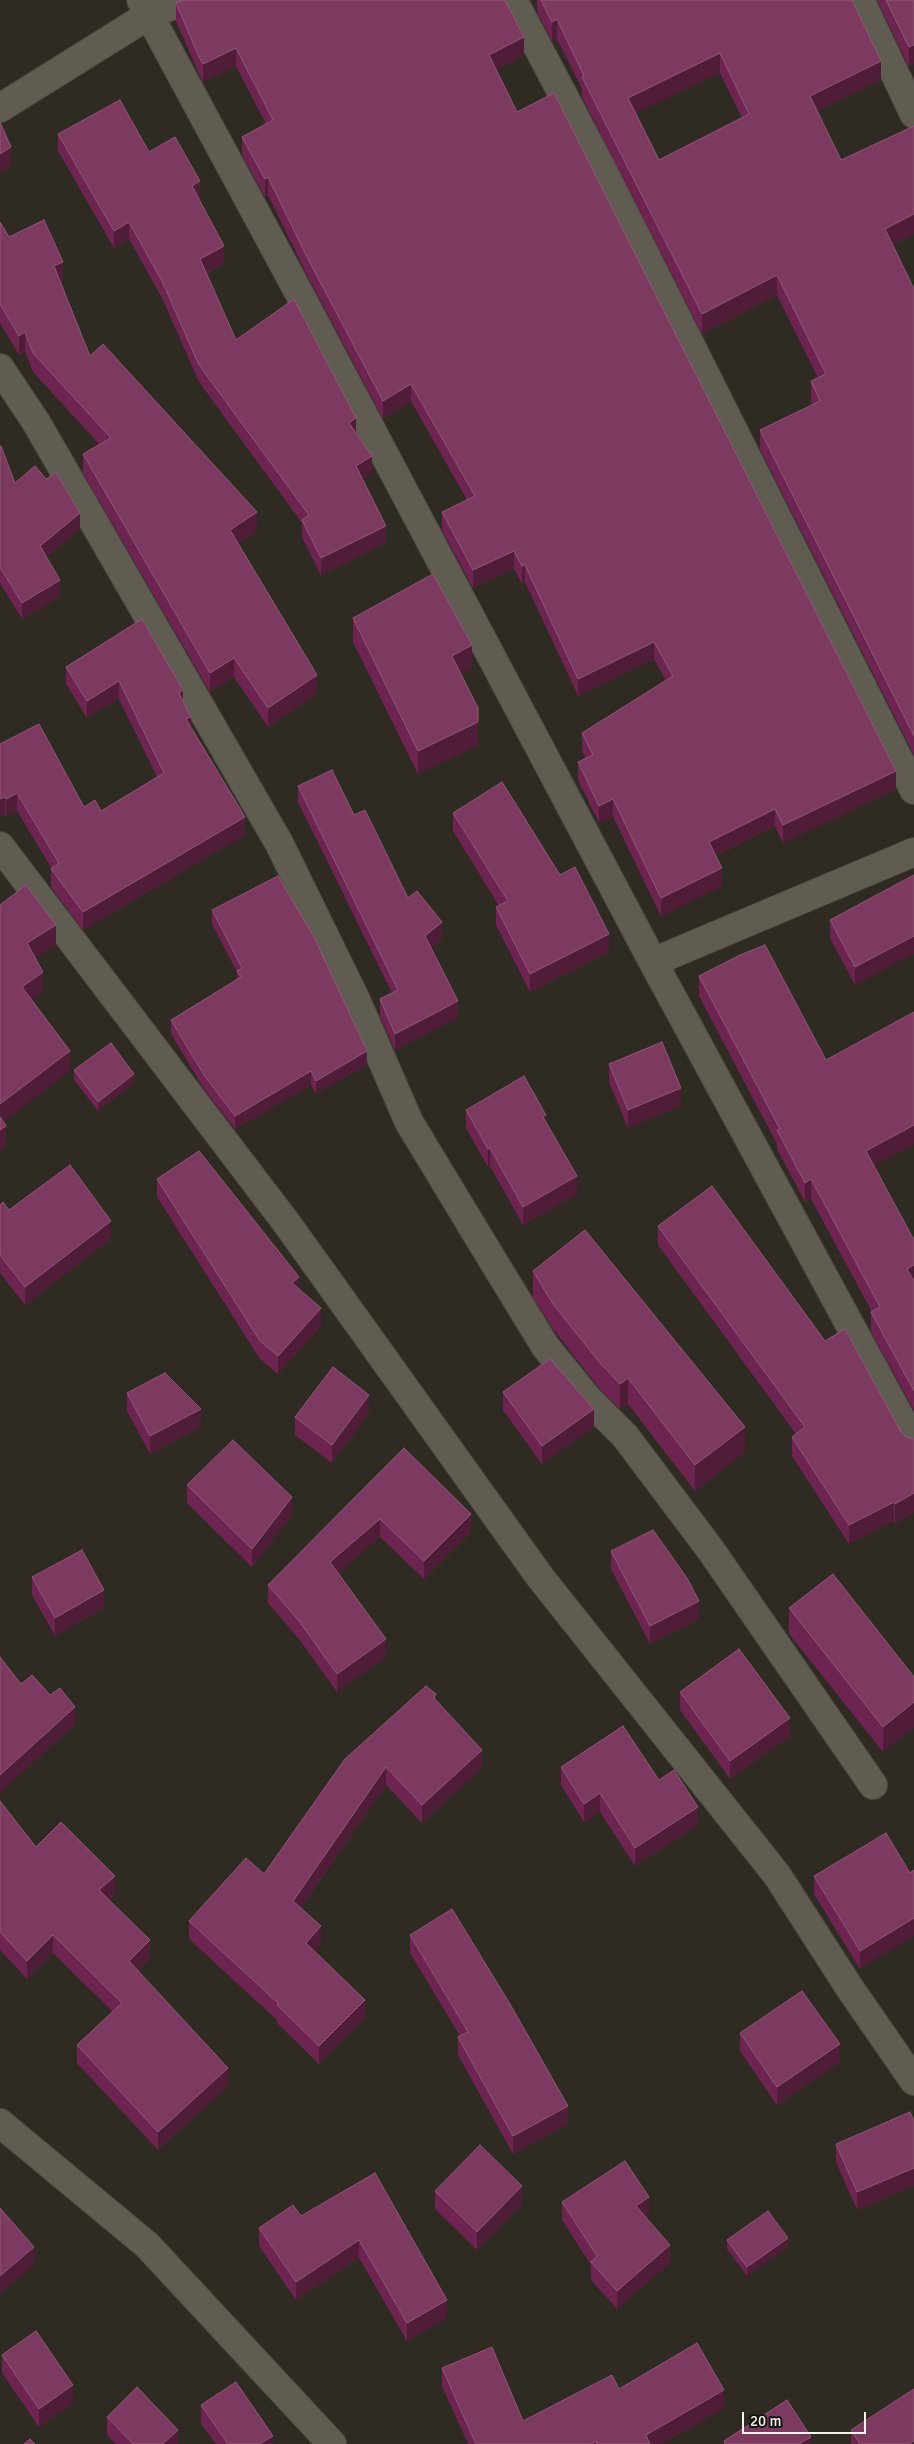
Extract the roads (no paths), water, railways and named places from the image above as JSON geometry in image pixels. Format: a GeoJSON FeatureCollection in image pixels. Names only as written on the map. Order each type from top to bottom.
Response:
{"type":"FeatureCollection","features":[{"type":"Feature","properties":{"kind":"street"},"geometry":{"type":"LineString","coordinates":[[0,108],[145,8],[186,0]]}},
{"type":"Feature","properties":{"kind":"street"},"geometry":{"type":"LineString","coordinates":[[513,0],[600,165],[914,790]]}},
{"type":"Feature","properties":{"kind":"street"},"geometry":{"type":"LineString","coordinates":[[860,0],[914,114]]}},
{"type":"Feature","properties":{"kind":"street"},"geometry":{"type":"LineString","coordinates":[[145,8],[299,293],[653,962],[914,1443]]}},
{"type":"Feature","properties":{"kind":"street"},"geometry":{"type":"LineString","coordinates":[[0,368],[36,422],[279,843],[356,1000],[409,1122],[545,1346],[588,1399],[625,1436],[710,1549],[873,1785]]}},
{"type":"Feature","properties":{"kind":"street"},"geometry":{"type":"LineString","coordinates":[[0,846],[282,1217],[540,1577],[777,1876],[849,1987],[914,2081]]}},
{"type":"Feature","properties":{"kind":"street"},"geometry":{"type":"LineString","coordinates":[[653,962],[914,852]]}},
{"type":"Feature","properties":{"kind":"street"},"geometry":{"type":"LineString","coordinates":[[0,2123],[147,2245],[332,2444]]}}]}
